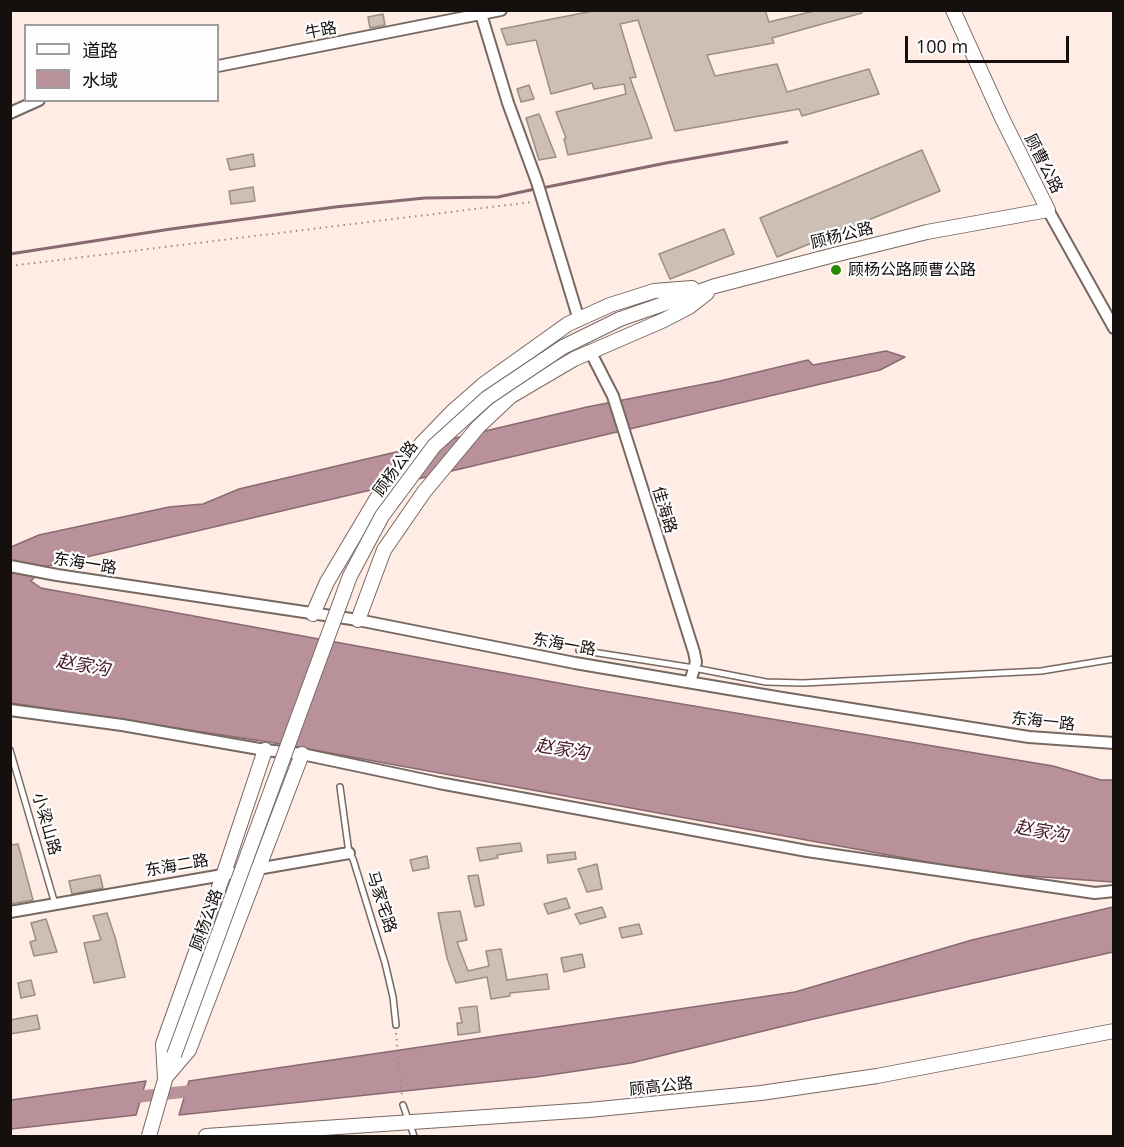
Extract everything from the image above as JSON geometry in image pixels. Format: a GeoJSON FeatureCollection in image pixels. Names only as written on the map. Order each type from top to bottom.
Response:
{"type":"FeatureCollection","features":[{"type":"Feature","properties":{"kind":"street","name":"牛路"},"geometry":{"type":"LineString","coordinates":[[219,66],[464,14],[481,14],[501,10]]}},
{"type":"Feature","properties":{"kind":"street","name":"顾曹公路"},"geometry":{"type":"LineString","coordinates":[[953,10],[1002,118],[1048,210],[1113,328]]}},
{"type":"Feature","properties":{"kind":"street"},"geometry":{"type":"LineString","coordinates":[[481,14],[508,103],[537,182],[579,320]]}},
{"type":"Feature","properties":{"kind":"street"},"geometry":{"type":"LineString","coordinates":[[10,113],[35,102]]}},
{"type":"Feature","properties":{"kind":"street","name":"顾杨公路"},"geometry":{"type":"LineString","coordinates":[[149,1137],[164,1081],[350,576],[382,516],[434,446],[487,398],[563,347],[620,319],[715,286],[834,255],[927,232],[1048,210]]}},
{"type":"Feature","properties":{"kind":"street"},"geometry":{"type":"LineString","coordinates":[[313,614],[327,582],[377,498],[422,443],[484,384],[568,324],[610,304],[654,291],[715,286]]}},
{"type":"Feature","properties":{"kind":"street"},"geometry":{"type":"LineString","coordinates":[[358,620],[384,550],[424,492],[478,426],[511,396],[590,351],[689,307],[715,286]]}},
{"type":"Feature","properties":{"kind":"street","name":"佳海路"},"geometry":{"type":"LineString","coordinates":[[590,351],[613,396],[694,652],[696,662],[690,681]]}},
{"type":"Feature","properties":{"kind":"street","name":"东海一路"},"geometry":{"type":"LineString","coordinates":[[10,566],[358,620],[575,663],[1029,737],[1113,743]]}},
{"type":"Feature","properties":{"kind":"street"},"geometry":{"type":"LineString","coordinates":[[10,710],[122,725],[265,750],[302,754],[451,785],[807,851],[1095,893],[1113,891]]}},
{"type":"Feature","properties":{"kind":"street"},"geometry":{"type":"LineString","coordinates":[[164,1081],[163,1044],[265,750]]}},
{"type":"Feature","properties":{"kind":"street"},"geometry":{"type":"LineString","coordinates":[[164,1081],[189,1050],[302,754]]}},
{"type":"Feature","properties":{"kind":"street","name":"东海二路"},"geometry":{"type":"LineString","coordinates":[[10,912],[224,873],[350,853]]}},
{"type":"Feature","properties":{"kind":"street","name":"顾高公路"},"geometry":{"type":"LineString","coordinates":[[206,1137],[589,1110],[761,1093],[877,1076],[1113,1031]]}},
{"type":"Feature","properties":{"kind":"lane"},"geometry":{"type":"LineString","coordinates":[[579,650],[766,682],[803,683],[1041,671],[1113,659]]}},
{"type":"Feature","properties":{"kind":"lane","name":"小梁山路"},"geometry":{"type":"LineString","coordinates":[[10,750],[55,904]]}},
{"type":"Feature","properties":{"kind":"lane","name":"马家宅路"},"geometry":{"type":"LineString","coordinates":[[340,787],[350,853],[385,963],[393,997],[396,1025]]}},
{"type":"Feature","properties":{"kind":"lane"},"geometry":{"type":"LineString","coordinates":[[403,1105],[414,1137]]}},
{"type":"Feature","properties":{"kind":"path"},"geometry":{"type":"LineString","coordinates":[[10,266],[543,201]]}},
{"type":"Feature","properties":{"kind":"path"},"geometry":{"type":"LineString","coordinates":[[396,1025],[403,1105]]}},
{"type":"Feature","properties":{"kind":"water","name":"赵家沟"},"geometry":{"type":"Polygon","coordinates":[[[886,351],[905,357],[880,370],[44,567],[31,581],[41,588],[586,688],[1053,766],[1101,780],[1113,780],[1113,882],[987,873],[275,743],[11,703],[11,547],[39,535],[169,507],[203,504],[239,489],[587,407],[720,381],[808,360],[813,365],[886,351]]]}},
{"type":"Feature","properties":{"kind":"water"},"geometry":{"type":"Polygon","coordinates":[[[1113,907],[1113,952],[809,1020],[631,1063],[536,1077],[179,1115],[189,1081],[795,992],[972,940],[1113,907]]]}},
{"type":"Feature","properties":{"kind":"water"},"geometry":{"type":"Polygon","coordinates":[[[146,1081],[136,1115],[11,1129],[11,1100],[146,1081]]]}},
{"type":"Feature","properties":{"kind":"building"},"geometry":{"type":"Polygon","coordinates":[[[598,10],[765,10],[769,22],[818,10],[862,10],[862,13],[772,38],[774,43],[707,55],[715,76],[777,64],[787,92],[869,69],[879,94],[802,116],[799,109],[675,131],[638,20],[620,24],[636,77],[630,78],[652,138],[568,155],[564,139],[566,138],[556,112],[626,94],[624,84],[594,89],[592,83],[551,94],[536,40],[507,45],[501,29],[598,10]]]}},
{"type":"Feature","properties":{"kind":"building"},"geometry":{"type":"Polygon","coordinates":[[[383,14],[385,25],[370,28],[368,17],[383,14]]]}},
{"type":"Feature","properties":{"kind":"building"},"geometry":{"type":"Polygon","coordinates":[[[529,85],[534,99],[521,102],[517,89],[529,85]]]}},
{"type":"Feature","properties":{"kind":"building"},"geometry":{"type":"Polygon","coordinates":[[[539,114],[556,157],[539,160],[526,118],[539,114]]]}},
{"type":"Feature","properties":{"kind":"building"},"geometry":{"type":"Polygon","coordinates":[[[922,150],[940,191],[777,257],[760,218],[922,150]]]}},
{"type":"Feature","properties":{"kind":"building"},"geometry":{"type":"Polygon","coordinates":[[[253,154],[255,166],[230,170],[227,159],[253,154]]]}},
{"type":"Feature","properties":{"kind":"building"},"geometry":{"type":"Polygon","coordinates":[[[253,187],[255,201],[231,204],[229,191],[253,187]]]}},
{"type":"Feature","properties":{"kind":"building"},"geometry":{"type":"Polygon","coordinates":[[[724,229],[734,254],[670,279],[659,254],[724,229]]]}},
{"type":"Feature","properties":{"kind":"building"},"geometry":{"type":"Polygon","coordinates":[[[520,843],[522,851],[497,855],[498,858],[480,861],[477,848],[520,843]]]}},
{"type":"Feature","properties":{"kind":"building"},"geometry":{"type":"Polygon","coordinates":[[[18,844],[33,900],[10,904],[10,845],[18,844]]]}},
{"type":"Feature","properties":{"kind":"building"},"geometry":{"type":"Polygon","coordinates":[[[575,852],[576,859],[548,863],[547,855],[575,852]]]}},
{"type":"Feature","properties":{"kind":"building"},"geometry":{"type":"Polygon","coordinates":[[[427,856],[429,868],[413,871],[410,860],[427,856]]]}},
{"type":"Feature","properties":{"kind":"building"},"geometry":{"type":"Polygon","coordinates":[[[597,864],[602,889],[587,892],[578,869],[597,864]]]}},
{"type":"Feature","properties":{"kind":"building"},"geometry":{"type":"Polygon","coordinates":[[[100,875],[103,888],[72,894],[69,881],[100,875]]]}},
{"type":"Feature","properties":{"kind":"building"},"geometry":{"type":"Polygon","coordinates":[[[478,875],[484,905],[475,907],[468,876],[478,875]]]}},
{"type":"Feature","properties":{"kind":"building"},"geometry":{"type":"Polygon","coordinates":[[[566,898],[570,908],[548,914],[544,904],[566,898]]]}},
{"type":"Feature","properties":{"kind":"building"},"geometry":{"type":"Polygon","coordinates":[[[602,907],[606,917],[580,924],[575,914],[602,907]]]}},
{"type":"Feature","properties":{"kind":"building"},"geometry":{"type":"Polygon","coordinates":[[[460,911],[467,940],[457,942],[468,971],[489,966],[486,951],[501,949],[507,980],[547,974],[549,989],[510,993],[510,996],[491,999],[487,977],[456,983],[447,958],[438,913],[460,911]]]}},
{"type":"Feature","properties":{"kind":"building"},"geometry":{"type":"Polygon","coordinates":[[[107,913],[125,977],[94,983],[84,943],[101,940],[93,916],[107,913]]]}},
{"type":"Feature","properties":{"kind":"building"},"geometry":{"type":"Polygon","coordinates":[[[46,919],[57,952],[34,956],[30,942],[36,940],[31,923],[46,919]]]}},
{"type":"Feature","properties":{"kind":"building"},"geometry":{"type":"Polygon","coordinates":[[[639,924],[642,934],[622,938],[619,928],[639,924]]]}},
{"type":"Feature","properties":{"kind":"building"},"geometry":{"type":"Polygon","coordinates":[[[582,954],[585,967],[564,972],[561,958],[582,954]]]}},
{"type":"Feature","properties":{"kind":"building"},"geometry":{"type":"Polygon","coordinates":[[[31,980],[35,995],[21,998],[18,983],[31,980]]]}},
{"type":"Feature","properties":{"kind":"building"},"geometry":{"type":"Polygon","coordinates":[[[477,1006],[480,1032],[458,1035],[457,1023],[462,1023],[459,1008],[477,1006]]]}},
{"type":"Feature","properties":{"kind":"building"},"geometry":{"type":"Polygon","coordinates":[[[37,1015],[40,1029],[10,1034],[10,1020],[37,1015]]]}},
{"type":"Feature","properties":{"kind":"waterway"},"geometry":{"type":"LineString","coordinates":[[542,188],[787,142]]}},
{"type":"Feature","properties":{"kind":"waterway"},"geometry":{"type":"LineString","coordinates":[[10,254],[335,207],[425,198],[498,197],[535,189]]}},
{"type":"Feature","properties":{"kind":"waterway"},"geometry":{"type":"LineString","coordinates":[[126,1098],[201,1090]]}},
{"type":"Feature","properties":{"kind":"place","name":"顾杨公路顾曹公路"},"geometry":{"type":"Point","coordinates":[836,270]}}]}
